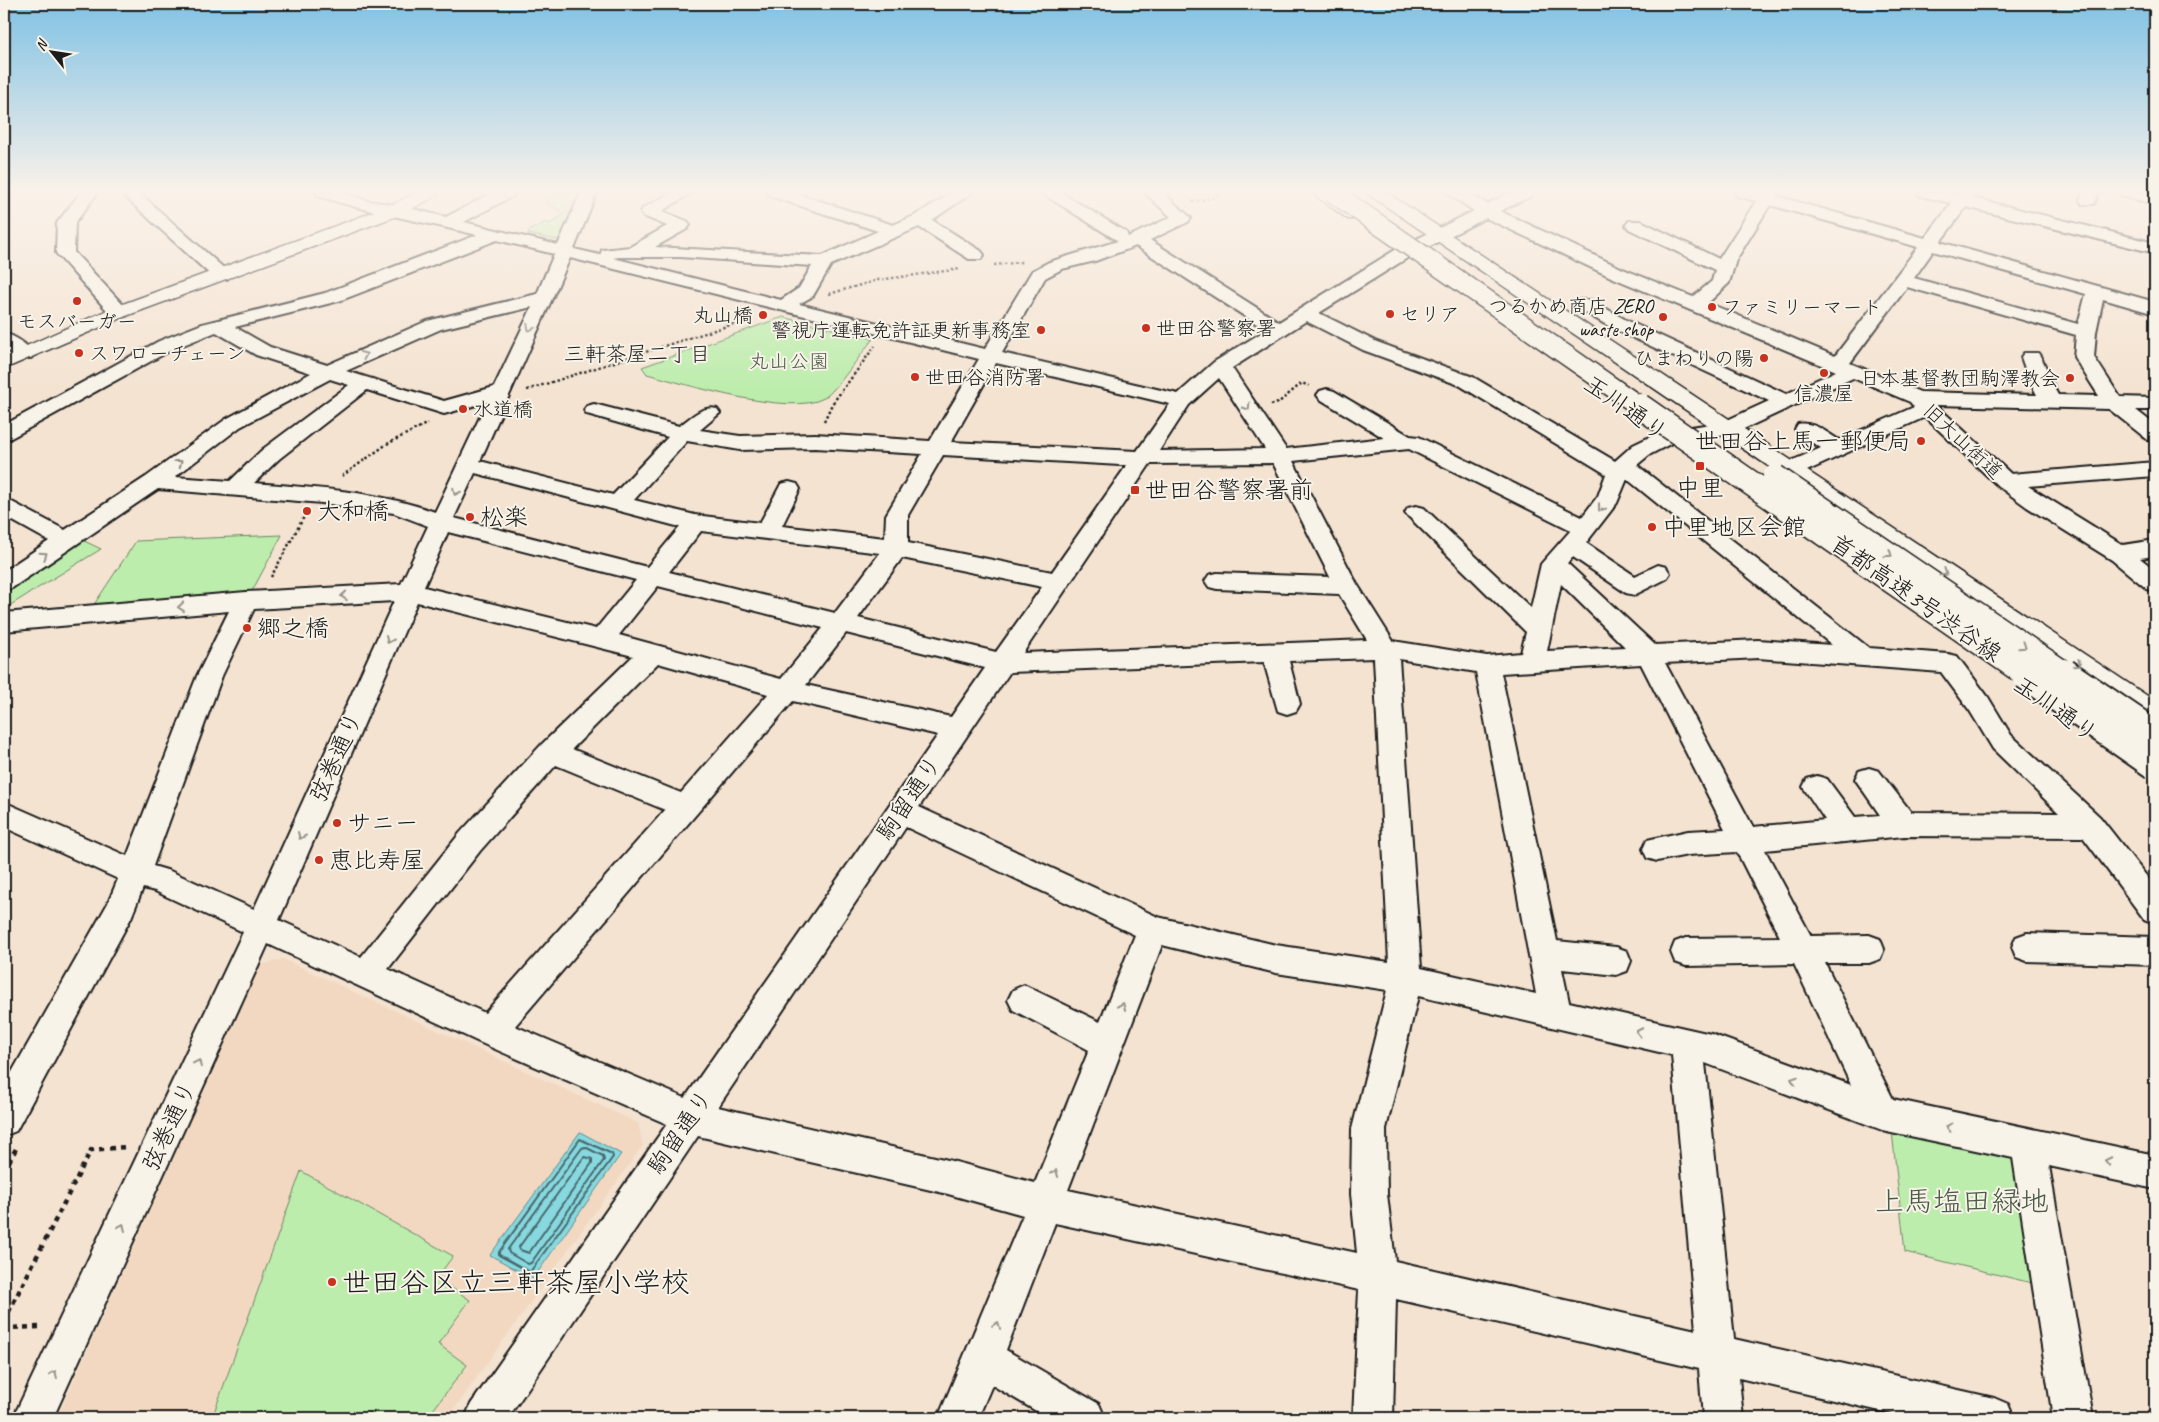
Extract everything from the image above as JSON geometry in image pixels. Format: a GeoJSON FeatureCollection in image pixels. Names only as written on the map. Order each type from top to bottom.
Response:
{"type":"FeatureCollection","features":[{"type":"Feature","properties":{"kind":"main road"},"geometry":{"type":"LineString","coordinates":[[4,363],[119,312],[266,258]]}},
{"type":"Feature","properties":{"kind":"main road","name":"玉川通り"},"geometry":{"type":"LineString","coordinates":[[1416,258],[1667,437],[2155,778]]}},
{"type":"Feature","properties":{"kind":"main road","name":"首都高速3号渋谷線"},"geometry":{"type":"LineString","coordinates":[[1427,258],[2155,764]]}},
{"type":"Feature","properties":{"kind":"main road","name":"首都高速3号渋谷線"},"geometry":{"type":"LineString","coordinates":[[1454,258],[2155,736]]}},
{"type":"Feature","properties":{"kind":"main road","name":"玉川通り"},"geometry":{"type":"LineString","coordinates":[[1471,258],[1728,428],[2155,715]]}},
{"type":"Feature","properties":{"kind":"street"},"geometry":{"type":"LineString","coordinates":[[70,258],[119,312]]}},
{"type":"Feature","properties":{"kind":"street"},"geometry":{"type":"LineString","coordinates":[[202,258],[221,275]]}},
{"type":"Feature","properties":{"kind":"street"},"geometry":{"type":"LineString","coordinates":[[4,432],[166,345],[219,326],[332,297],[433,258]]}},
{"type":"Feature","properties":{"kind":"street","name":"弦巻通り"},"geometry":{"type":"LineString","coordinates":[[33,1418],[261,927],[441,522],[545,298],[560,258]]}},
{"type":"Feature","properties":{"kind":"street"},"geometry":{"type":"LineString","coordinates":[[591,258],[885,331],[1182,401]]}},
{"type":"Feature","properties":{"kind":"street"},"geometry":{"type":"LineString","coordinates":[[782,258],[824,261],[830,258]]}},
{"type":"Feature","properties":{"kind":"street"},"geometry":{"type":"LineString","coordinates":[[969,258],[975,263]]}},
{"type":"Feature","properties":{"kind":"street"},"geometry":{"type":"LineString","coordinates":[[490,1031],[788,690],[896,549],[897,516],[1038,275],[1046,268],[1086,258]]}},
{"type":"Feature","properties":{"kind":"street"},"geometry":{"type":"LineString","coordinates":[[1168,258],[1279,330]]}},
{"type":"Feature","properties":{"kind":"street","name":"駒留通り"},"geometry":{"type":"LineString","coordinates":[[485,1418],[1182,401],[1221,366],[1394,258]]}},
{"type":"Feature","properties":{"kind":"street","name":"旧大山街道"},"geometry":{"type":"LineString","coordinates":[[1584,258],[1617,274],[1847,367],[1922,403],[2006,481],[2035,502],[2120,554],[2155,583]]}},
{"type":"Feature","properties":{"kind":"street"},"geometry":{"type":"LineString","coordinates":[[1704,258],[1724,268]]}},
{"type":"Feature","properties":{"kind":"street"},"geometry":{"type":"LineString","coordinates":[[1695,304],[1720,283],[1727,258]]}},
{"type":"Feature","properties":{"kind":"street"},"geometry":{"type":"LineString","coordinates":[[1532,661],[1553,564],[1579,536],[1609,498],[1620,469],[1640,450],[1667,437],[1728,428],[1787,402],[1847,367],[1902,280],[1918,258]]}},
{"type":"Feature","properties":{"kind":"street"},"geometry":{"type":"LineString","coordinates":[[1982,258],[2155,308]]}},
{"type":"Feature","properties":{"kind":"street"},"geometry":{"type":"LineString","coordinates":[[787,307],[806,292],[824,261]]}},
{"type":"Feature","properties":{"kind":"street"},"geometry":{"type":"LineString","coordinates":[[2046,277],[2087,269]]}},
{"type":"Feature","properties":{"kind":"street"},"geometry":{"type":"LineString","coordinates":[[1902,280],[2086,332]]}},
{"type":"Feature","properties":{"kind":"street"},"geometry":{"type":"LineString","coordinates":[[2096,290],[2086,332],[2084,357],[2113,402],[2155,435]]}},
{"type":"Feature","properties":{"kind":"street"},"geometry":{"type":"LineString","coordinates":[[4,582],[154,482],[233,423],[329,371],[434,325],[545,298]]}},
{"type":"Feature","properties":{"kind":"street"},"geometry":{"type":"LineString","coordinates":[[1584,304],[1619,324],[1787,402]]}},
{"type":"Feature","properties":{"kind":"street"},"geometry":{"type":"LineString","coordinates":[[1305,314],[1370,346],[1466,381],[1620,469],[1865,658]]}},
{"type":"Feature","properties":{"kind":"street"},"geometry":{"type":"LineString","coordinates":[[219,326],[263,351],[444,408],[499,395]]}},
{"type":"Feature","properties":{"kind":"street"},"geometry":{"type":"LineString","coordinates":[[1614,352],[1649,337]]}},
{"type":"Feature","properties":{"kind":"street"},"geometry":{"type":"LineString","coordinates":[[4,339],[24,354]]}},
{"type":"Feature","properties":{"kind":"street"},"geometry":{"type":"LineString","coordinates":[[2031,357],[2039,380],[2052,401]]}},
{"type":"Feature","properties":{"kind":"street"},"geometry":{"type":"LineString","coordinates":[[1221,366],[1248,410],[1280,456],[1346,586],[1386,650],[1406,979],[1369,1129],[1369,1194],[1378,1276],[1374,1418]]}},
{"type":"Feature","properties":{"kind":"street"},"geometry":{"type":"LineString","coordinates":[[235,489],[271,454],[364,383]]}},
{"type":"Feature","properties":{"kind":"street"},"geometry":{"type":"LineString","coordinates":[[1327,395],[1405,442]]}},
{"type":"Feature","properties":{"kind":"street"},"geometry":{"type":"LineString","coordinates":[[1790,470],[1838,449],[1922,403],[2052,401],[2155,404]]}},
{"type":"Feature","properties":{"kind":"street"},"geometry":{"type":"LineString","coordinates":[[594,410],[682,434],[740,443],[815,442],[1144,458],[1280,456],[1412,442],[1579,536],[1634,587],[1658,573]]}},
{"type":"Feature","properties":{"kind":"street"},"geometry":{"type":"LineString","coordinates":[[619,502],[682,434],[710,413]]}},
{"type":"Feature","properties":{"kind":"street"},"geometry":{"type":"LineString","coordinates":[[1806,429],[1838,449]]}},
{"type":"Feature","properties":{"kind":"street"},"geometry":{"type":"LineString","coordinates":[[469,465],[695,523],[879,545],[1058,582]]}},
{"type":"Feature","properties":{"kind":"street"},"geometry":{"type":"LineString","coordinates":[[2006,481],[2155,469]]}},
{"type":"Feature","properties":{"kind":"street"},"geometry":{"type":"LineString","coordinates":[[154,482],[322,496],[397,506],[441,522],[651,577],[1002,663],[1370,649],[1401,650],[1487,665],[1758,649],[1948,663],[1979,704],[2002,742],[2090,825],[2155,910]]}},
{"type":"Feature","properties":{"kind":"street"},"geometry":{"type":"LineString","coordinates":[[767,532],[789,489]]}},
{"type":"Feature","properties":{"kind":"street"},"geometry":{"type":"LineString","coordinates":[[4,507],[65,540]]}},
{"type":"Feature","properties":{"kind":"street"},"geometry":{"type":"LineString","coordinates":[[1416,513],[1539,630]]}},
{"type":"Feature","properties":{"kind":"street"},"geometry":{"type":"LineString","coordinates":[[602,639],[695,523]]}},
{"type":"Feature","properties":{"kind":"street"},"geometry":{"type":"LineString","coordinates":[[2120,554],[2155,548]]}},
{"type":"Feature","properties":{"kind":"street"},"geometry":{"type":"LineString","coordinates":[[1553,564],[1648,654],[1803,951],[1882,1113]]}},
{"type":"Feature","properties":{"kind":"street"},"geometry":{"type":"LineString","coordinates":[[1217,582],[1346,586]]}},
{"type":"Feature","properties":{"kind":"street"},"geometry":{"type":"LineString","coordinates":[[4,622],[246,601],[410,592],[653,652],[788,690],[956,729]]}},
{"type":"Feature","properties":{"kind":"street"},"geometry":{"type":"LineString","coordinates":[[4,1119],[116,917],[136,874],[192,716],[246,601]]}},
{"type":"Feature","properties":{"kind":"street"},"geometry":{"type":"LineString","coordinates":[[365,975],[470,842],[552,752],[653,652]]}},
{"type":"Feature","properties":{"kind":"street"},"geometry":{"type":"LineString","coordinates":[[1274,653],[1286,704]]}},
{"type":"Feature","properties":{"kind":"street"},"geometry":{"type":"LineString","coordinates":[[1487,665],[1556,1015]]}},
{"type":"Feature","properties":{"kind":"street"},"geometry":{"type":"LineString","coordinates":[[552,752],[686,806]]}},
{"type":"Feature","properties":{"kind":"street"},"geometry":{"type":"LineString","coordinates":[[1868,779],[1904,824]]}},
{"type":"Feature","properties":{"kind":"street"},"geometry":{"type":"LineString","coordinates":[[1817,787],[1848,830]]}},
{"type":"Feature","properties":{"kind":"street"},"geometry":{"type":"LineString","coordinates":[[900,811],[1153,929],[1276,959],[1406,979],[1556,1015],[1688,1043],[1710,1049],[1882,1113],[2155,1172]]}},
{"type":"Feature","properties":{"kind":"street"},"geometry":{"type":"LineString","coordinates":[[4,814],[136,874],[160,880],[490,1031],[690,1117],[948,1177],[1044,1202],[1378,1276],[1718,1356],[1994,1418]]}},
{"type":"Feature","properties":{"kind":"street"},"geometry":{"type":"LineString","coordinates":[[1657,849],[1688,843],[1745,840],[1904,824],[2090,825]]}},
{"type":"Feature","properties":{"kind":"street"},"geometry":{"type":"LineString","coordinates":[[958,1418],[984,1358],[1153,929]]}},
{"type":"Feature","properties":{"kind":"street"},"geometry":{"type":"LineString","coordinates":[[2027,947],[2155,951]]}},
{"type":"Feature","properties":{"kind":"street"},"geometry":{"type":"LineString","coordinates":[[1686,952],[1869,949]]}},
{"type":"Feature","properties":{"kind":"street"},"geometry":{"type":"LineString","coordinates":[[1544,953],[1616,961]]}},
{"type":"Feature","properties":{"kind":"street"},"geometry":{"type":"LineString","coordinates":[[1024,1000],[1108,1043]]}},
{"type":"Feature","properties":{"kind":"street"},"geometry":{"type":"LineString","coordinates":[[1688,1043],[1723,1418]]}},
{"type":"Feature","properties":{"kind":"street"},"geometry":{"type":"LineString","coordinates":[[2028,1144],[2073,1418]]}},
{"type":"Feature","properties":{"kind":"street"},"geometry":{"type":"LineString","coordinates":[[984,1358],[1084,1418]]}},
{"type":"Feature","properties":{"kind":"path"},"geometry":{"type":"LineString","coordinates":[[499,395],[878,280],[975,263],[1022,262]]}},
{"type":"Feature","properties":{"kind":"path"},"geometry":{"type":"LineString","coordinates":[[815,442],[832,404],[885,331]]}},
{"type":"Feature","properties":{"kind":"path"},"geometry":{"type":"LineString","coordinates":[[1248,410],[1278,403],[1302,382],[1327,395]]}},
{"type":"Feature","properties":{"kind":"path"},"geometry":{"type":"LineString","coordinates":[[322,496],[342,477],[372,454],[405,434],[431,422]]}},
{"type":"Feature","properties":{"kind":"path"},"geometry":{"type":"LineString","coordinates":[[4,1321],[91,1150],[160,1145]]}},
{"type":"Feature","properties":{"kind":"shaded area","name":"世田谷区立三軒茶屋小学校"},"geometry":{"type":"Polygon","coordinates":[[[283,959],[638,1123],[643,1145],[448,1418],[57,1418],[260,965],[283,959]]]}},
{"type":"Feature","properties":{"kind":"green space","name":"丸山公園"},"geometry":{"type":"Polygon","coordinates":[[[783,317],[873,339],[829,394],[824,398],[808,403],[787,404],[737,397],[647,374],[642,367],[783,317]]]}},
{"type":"Feature","properties":{"kind":"green space"},"geometry":{"type":"Polygon","coordinates":[[[282,535],[250,595],[93,606],[136,541],[282,535]]]}},
{"type":"Feature","properties":{"kind":"green space"},"geometry":{"type":"Polygon","coordinates":[[[78,538],[101,549],[4,609],[4,587],[78,538]]]}},
{"type":"Feature","properties":{"kind":"green space","name":"上馬塩田緑地"},"geometry":{"type":"Polygon","coordinates":[[[1891,1122],[2018,1150],[2040,1285],[1905,1252],[1891,1122]]]}},
{"type":"Feature","properties":{"kind":"green space"},"geometry":{"type":"Polygon","coordinates":[[[301,1171],[453,1256],[437,1278],[470,1300],[438,1344],[467,1365],[427,1418],[212,1418],[301,1171]]]}},
{"type":"Feature","properties":{"kind":"water"},"geometry":{"type":"Polygon","coordinates":[[[580,1132],[621,1154],[533,1279],[490,1255],[580,1132]]]}},
{"type":"Feature","properties":{"kind":"place","name":"モスバーガー"},"geometry":{"type":"Point","coordinates":[77,301]}},
{"type":"Feature","properties":{"kind":"place","name":"ファミリーマート"},"geometry":{"type":"Point","coordinates":[1712,307]}},
{"type":"Feature","properties":{"kind":"place","name":"セリア"},"geometry":{"type":"Point","coordinates":[1390,314]}},
{"type":"Feature","properties":{"kind":"place","name":"丸山橋"},"geometry":{"type":"Point","coordinates":[763,315]}},
{"type":"Feature","properties":{"kind":"place","name":"つるかめ商店 ZERO waste shop"},"geometry":{"type":"Point","coordinates":[1663,317]}},
{"type":"Feature","properties":{"kind":"place","name":"世田谷警察署"},"geometry":{"type":"Point","coordinates":[1146,328]}},
{"type":"Feature","properties":{"kind":"place","name":"警視庁運転免許証更新事務室"},"geometry":{"type":"Point","coordinates":[1041,330]}},
{"type":"Feature","properties":{"kind":"place","name":"スワローチェーン"},"geometry":{"type":"Point","coordinates":[79,353]}},
{"type":"Feature","properties":{"kind":"place","name":"ひまわりの陽"},"geometry":{"type":"Point","coordinates":[1764,358]}},
{"type":"Feature","properties":{"kind":"place","name":"信濃屋"},"geometry":{"type":"Point","coordinates":[1824,373]}},
{"type":"Feature","properties":{"kind":"place","name":"世田谷消防署"},"geometry":{"type":"Point","coordinates":[915,377]}},
{"type":"Feature","properties":{"kind":"place","name":"日本基督教団駒澤教会"},"geometry":{"type":"Point","coordinates":[2070,378]}},
{"type":"Feature","properties":{"kind":"place","name":"水道橋"},"geometry":{"type":"Point","coordinates":[463,409]}},
{"type":"Feature","properties":{"kind":"place","name":"世田谷上馬一郵便局"},"geometry":{"type":"Point","coordinates":[1921,441]}},
{"type":"Feature","properties":{"kind":"place","name":"中里"},"geometry":{"type":"Point","coordinates":[1700,466]}},
{"type":"Feature","properties":{"kind":"place","name":"世田谷警察署前"},"geometry":{"type":"Point","coordinates":[1135,490]}},
{"type":"Feature","properties":{"kind":"place","name":"大和橋"},"geometry":{"type":"Point","coordinates":[307,511]}},
{"type":"Feature","properties":{"kind":"place","name":"松楽"},"geometry":{"type":"Point","coordinates":[470,517]}},
{"type":"Feature","properties":{"kind":"place","name":"中里地区会館"},"geometry":{"type":"Point","coordinates":[1652,527]}},
{"type":"Feature","properties":{"kind":"place","name":"郷之橋"},"geometry":{"type":"Point","coordinates":[247,628]}},
{"type":"Feature","properties":{"kind":"place","name":"サニー"},"geometry":{"type":"Point","coordinates":[337,823]}},
{"type":"Feature","properties":{"kind":"place","name":"恵比寿屋"},"geometry":{"type":"Point","coordinates":[319,860]}},
{"type":"Feature","properties":{"kind":"place","name":"世田谷区立三軒茶屋小学校"},"geometry":{"type":"Point","coordinates":[332,1282]}},
{"type":"Feature","properties":{"kind":"district","name":"三軒茶屋二丁目"},"geometry":{"type":"Point","coordinates":[637,354]}}]}
